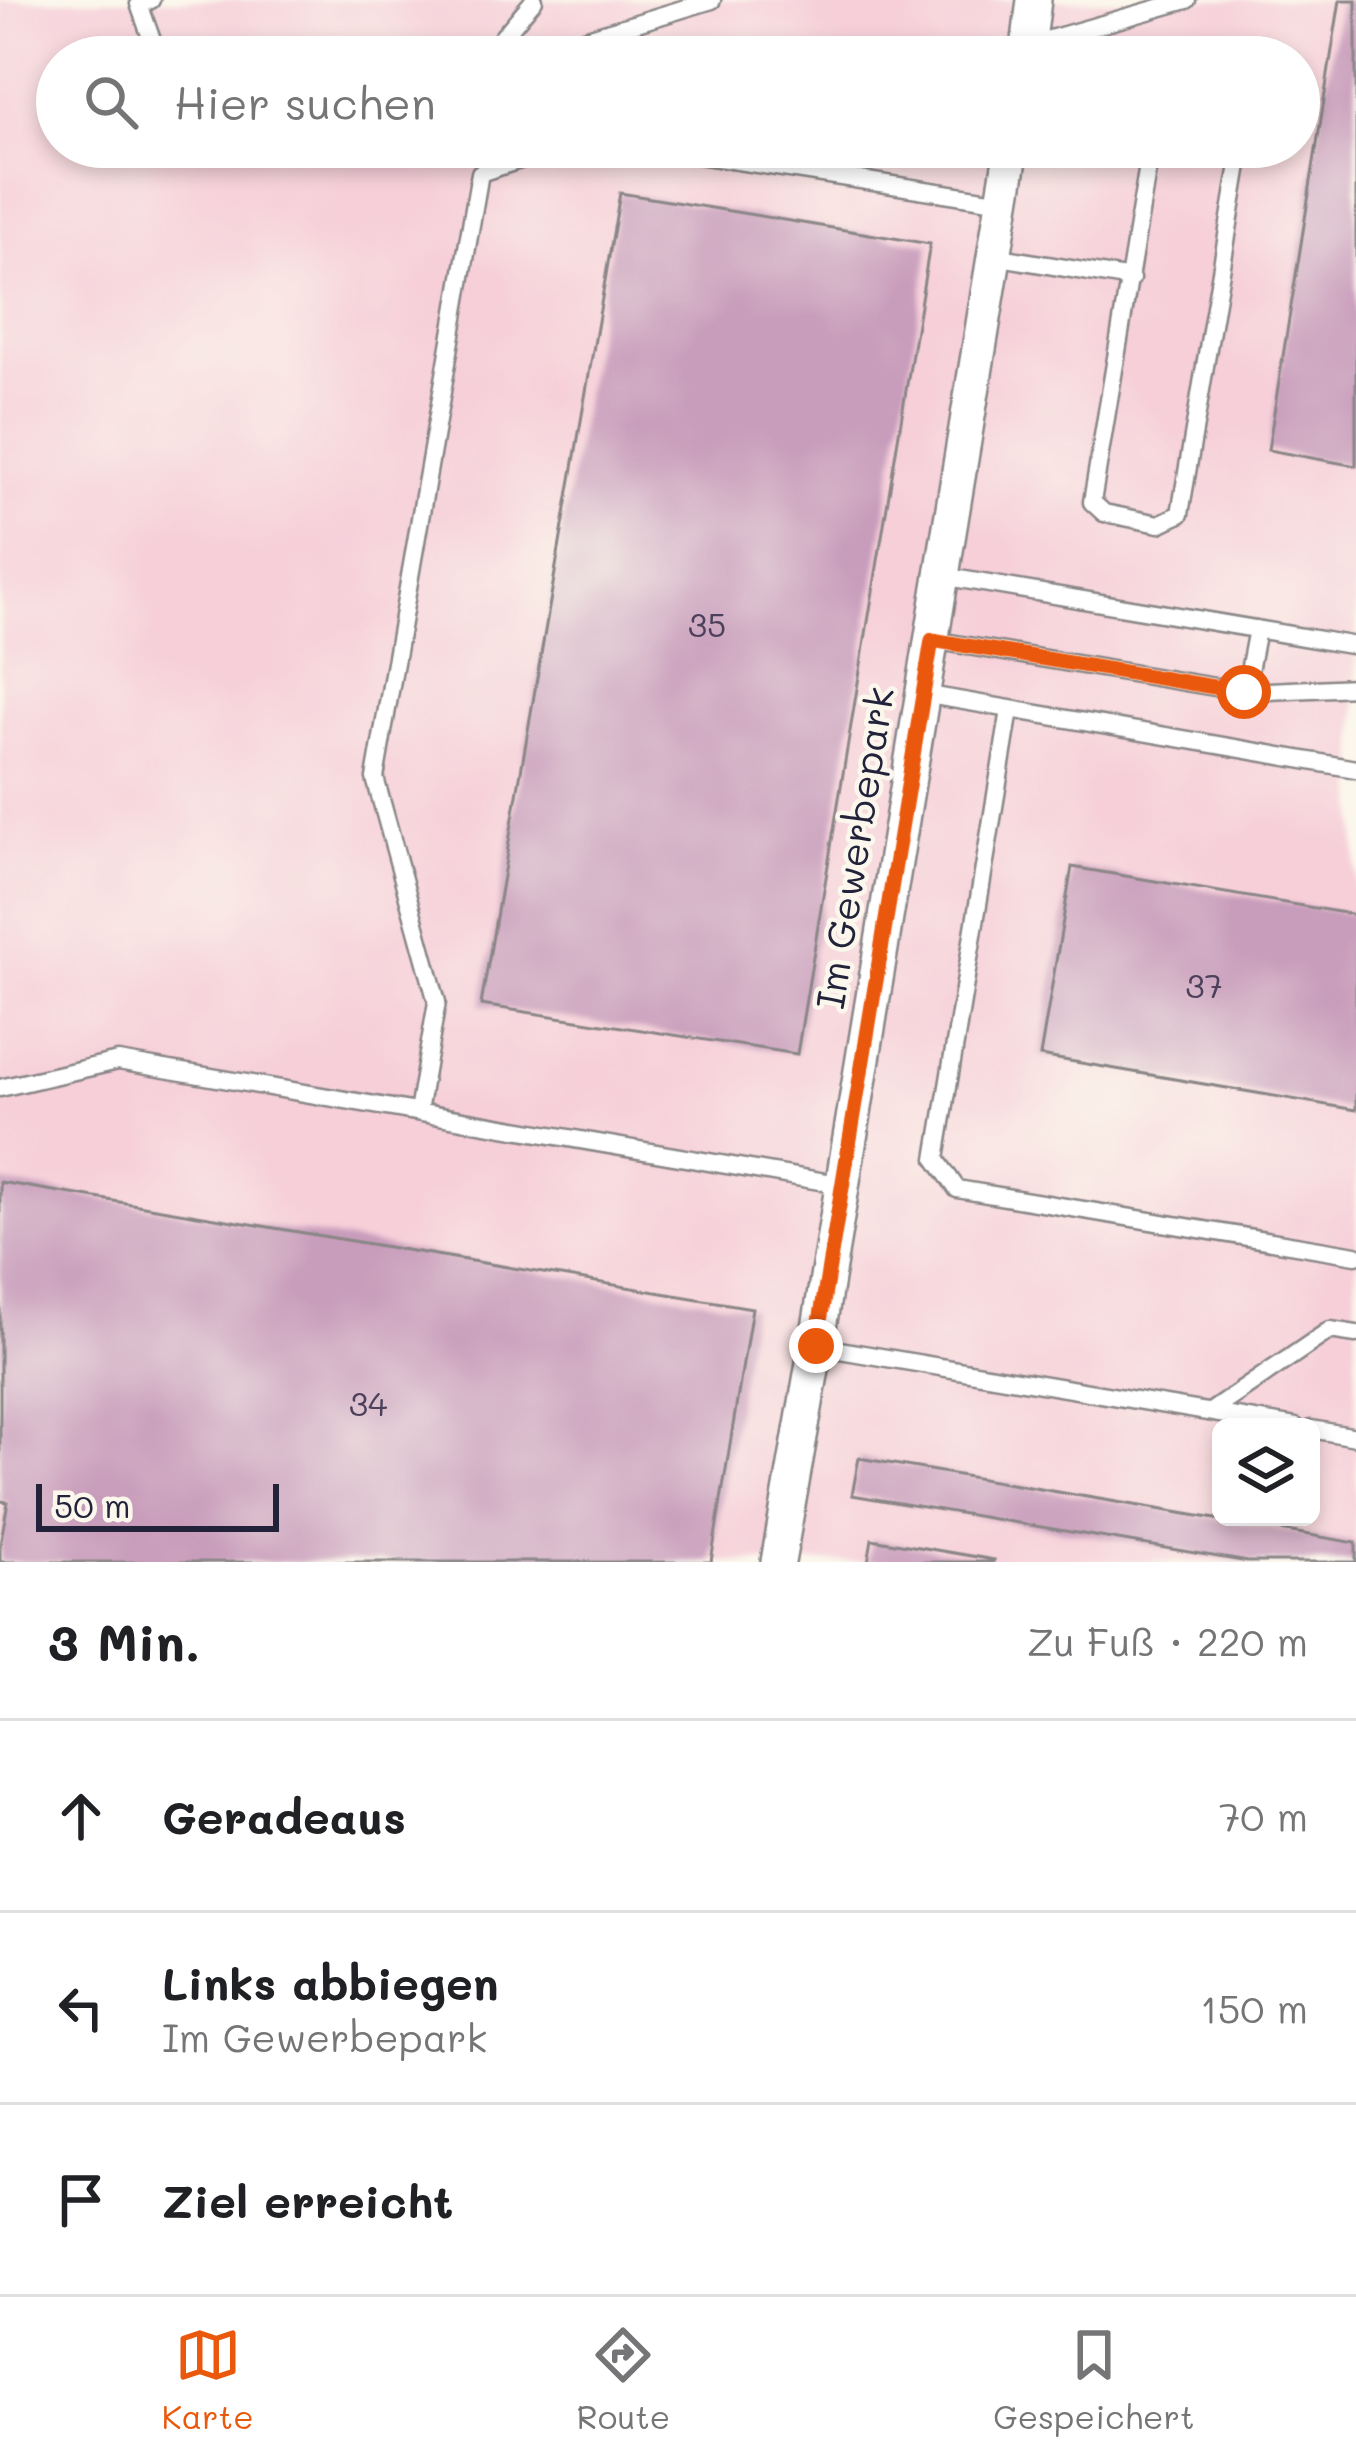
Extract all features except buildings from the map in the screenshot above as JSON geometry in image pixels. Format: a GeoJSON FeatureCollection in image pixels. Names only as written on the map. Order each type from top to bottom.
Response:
{"type":"FeatureCollection","features":[{"type":"Feature","properties":{"kind":"street"},"geometry":{"type":"LineString","coordinates":[[1030,36],[1034,0]]}},
{"type":"Feature","properties":{"kind":"street","name":"Im Gewerbepark"},"geometry":{"type":"LineString","coordinates":[[778,1562],[1009,168]]}},
{"type":"Feature","properties":{"kind":"lane"},"geometry":{"type":"LineString","coordinates":[[151,0],[140,4],[151,36]]}},
{"type":"Feature","properties":{"kind":"lane"},"geometry":{"type":"LineString","coordinates":[[504,36],[534,0]]}},
{"type":"Feature","properties":{"kind":"lane"},"geometry":{"type":"LineString","coordinates":[[594,36],[712,0]]}},
{"type":"Feature","properties":{"kind":"lane"},"geometry":{"type":"LineString","coordinates":[[1075,36],[1187,0]]}},
{"type":"Feature","properties":{"kind":"lane"},"geometry":{"type":"LineString","coordinates":[[418,1112],[437,1002],[375,778],[480,172],[493,168]]}},
{"type":"Feature","properties":{"kind":"lane"},"geometry":{"type":"LineString","coordinates":[[782,168],[1003,202]]}},
{"type":"Feature","properties":{"kind":"lane"},"geometry":{"type":"LineString","coordinates":[[1148,168],[1092,502],[1104,513],[1159,524],[1180,514],[1238,168]]}},
{"type":"Feature","properties":{"kind":"lane"},"geometry":{"type":"LineString","coordinates":[[994,256],[1131,278]]}},
{"type":"Feature","properties":{"kind":"lane"},"geometry":{"type":"LineString","coordinates":[[942,576],[1356,646]]}},
{"type":"Feature","properties":{"kind":"lane"},"geometry":{"type":"LineString","coordinates":[[1244,692],[1257,628]]}},
{"type":"Feature","properties":{"kind":"lane"},"geometry":{"type":"LineString","coordinates":[[932,640],[1244,692],[1356,687]]}},
{"type":"Feature","properties":{"kind":"lane"},"geometry":{"type":"LineString","coordinates":[[923,694],[1356,769]]}},
{"type":"Feature","properties":{"kind":"lane"},"geometry":{"type":"LineString","coordinates":[[1010,710],[936,1159],[957,1189],[1356,1255]]}},
{"type":"Feature","properties":{"kind":"lane"},"geometry":{"type":"LineString","coordinates":[[0,1088],[118,1061],[843,1185]]}},
{"type":"Feature","properties":{"kind":"lane"},"geometry":{"type":"LineString","coordinates":[[1210,1412],[1330,1330],[1356,1334]]}},
{"type":"Feature","properties":{"kind":"lane"},"geometry":{"type":"LineString","coordinates":[[816,1346],[1244,1418]]}},
{"type":"Feature","properties":{"kind":"lane"},"geometry":{"type":"LineString","coordinates":[[1320,1431],[1356,1437]]}},
{"type":"Feature","properties":{"kind":"shaded area"},"geometry":{"type":"Polygon","coordinates":[[[0,0],[1356,0],[1356,1562],[0,1562],[0,0]]]}},
{"type":"Feature","properties":{"kind":"route"},"geometry":{"type":"LineString","coordinates":[[816,1346],[932,640],[1244,692]]}}]}
